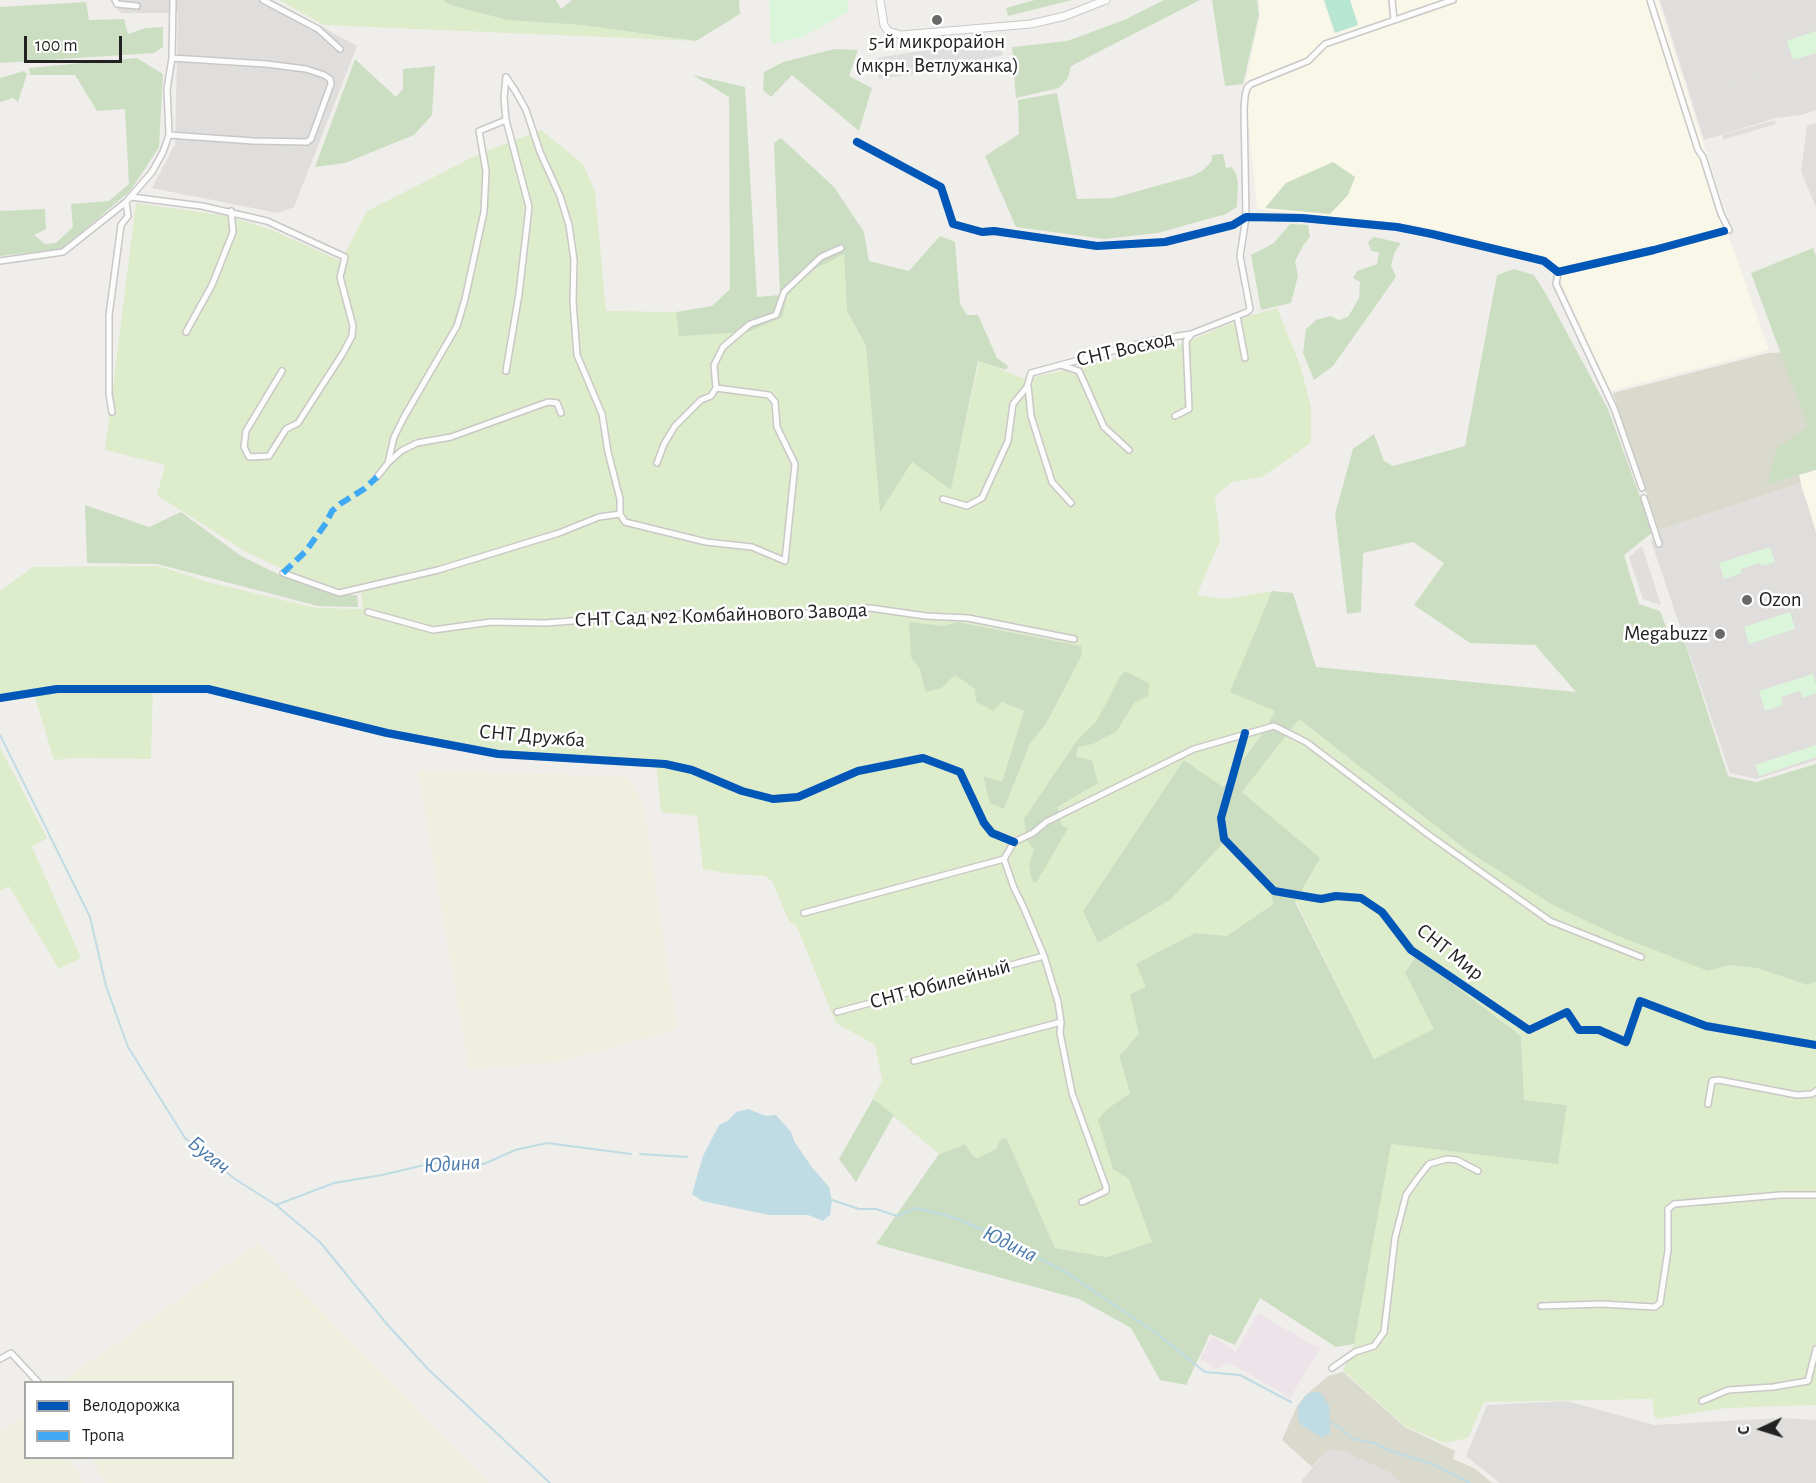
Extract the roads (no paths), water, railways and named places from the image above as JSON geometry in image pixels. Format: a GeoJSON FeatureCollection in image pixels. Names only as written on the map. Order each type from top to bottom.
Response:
{"type":"FeatureCollection","features":[{"type":"Feature","properties":{"kind":"street"},"geometry":{"type":"LineString","coordinates":[[115,0],[117,4],[137,6]]}},
{"type":"Feature","properties":{"kind":"street"},"geometry":{"type":"LineString","coordinates":[[0,261],[63,252],[126,202],[152,171],[163,152],[169,135],[167,89],[172,58],[173,0]]}},
{"type":"Feature","properties":{"kind":"street"},"geometry":{"type":"LineString","coordinates":[[263,0],[318,29],[340,49]]}},
{"type":"Feature","properties":{"kind":"street"},"geometry":{"type":"LineString","coordinates":[[880,0],[884,25],[888,31],[901,35],[1031,24],[1065,16],[1106,0]]}},
{"type":"Feature","properties":{"kind":"street"},"geometry":{"type":"LineString","coordinates":[[1392,0],[1394,20]]}},
{"type":"Feature","properties":{"kind":"street"},"geometry":{"type":"LineString","coordinates":[[1246,217],[1244,109],[1247,88],[1251,84],[1308,61],[1325,44],[1453,0]]}},
{"type":"Feature","properties":{"kind":"street"},"geometry":{"type":"LineString","coordinates":[[1557,272],[1654,250],[1726,230],[1650,0]]}},
{"type":"Feature","properties":{"kind":"street"},"geometry":{"type":"LineString","coordinates":[[169,135],[307,142],[311,139],[319,120],[331,84],[330,79],[306,69],[172,58]]}},
{"type":"Feature","properties":{"kind":"street"},"geometry":{"type":"LineString","coordinates":[[506,371],[529,207],[506,120],[504,98],[506,78],[526,110],[569,225],[574,260],[573,301],[577,355],[602,414],[608,452],[620,499],[620,514],[625,522],[706,542],[752,547],[785,561],[795,464],[777,426],[775,402],[770,395],[716,388]]}},
{"type":"Feature","properties":{"kind":"street"},"geometry":{"type":"LineString","coordinates":[[388,464],[394,437],[449,342],[457,326],[465,299],[484,212],[486,171],[479,131],[506,120]]}},
{"type":"Feature","properties":{"kind":"street"},"geometry":{"type":"LineString","coordinates":[[857,142],[941,187],[953,224],[982,232],[994,231],[1097,246],[1136,245],[1165,242],[1233,225],[1246,217],[1302,218],[1404,228],[1544,261],[1557,272]]}},
{"type":"Feature","properties":{"kind":"street"},"geometry":{"type":"LineString","coordinates":[[131,197],[231,212],[267,221],[345,257],[340,277],[353,326],[352,336],[298,423],[286,429],[269,456],[249,457],[244,447],[246,431],[282,371]]}},
{"type":"Feature","properties":{"kind":"street"},"geometry":{"type":"LineString","coordinates":[[112,412],[109,394],[109,315],[121,225],[128,216],[126,202]]}},
{"type":"Feature","properties":{"kind":"street"},"geometry":{"type":"LineString","coordinates":[[186,332],[212,285],[233,232],[231,212]]}},
{"type":"Feature","properties":{"kind":"street","name":"СНТ Восход"},"geometry":{"type":"LineString","coordinates":[[943,499],[967,506],[982,498],[1008,441],[1013,405],[1027,387],[1031,373],[1149,341],[1191,334],[1247,312],[1250,309],[1249,301],[1240,256],[1246,217]]}},
{"type":"Feature","properties":{"kind":"street"},"geometry":{"type":"LineString","coordinates":[[657,463],[664,444],[675,426],[701,400],[711,396],[716,388],[714,365],[723,347],[750,324],[776,315],[784,292],[821,257],[841,248]]}},
{"type":"Feature","properties":{"kind":"street"},"geometry":{"type":"LineString","coordinates":[[1557,272],[1556,284],[1614,408],[1642,488]]}},
{"type":"Feature","properties":{"kind":"street"},"geometry":{"type":"LineString","coordinates":[[1237,316],[1245,358]]}},
{"type":"Feature","properties":{"kind":"street","name":"СНТ Восход"},"geometry":{"type":"LineString","coordinates":[[1175,416],[1189,409],[1186,341],[1191,334]]}},
{"type":"Feature","properties":{"kind":"street","name":"СНТ Восход"},"geometry":{"type":"LineString","coordinates":[[1059,365],[1079,371],[1104,427],[1129,450]]}},
{"type":"Feature","properties":{"kind":"street"},"geometry":{"type":"LineString","coordinates":[[1027,387],[1030,416],[1052,482],[1071,503]]}},
{"type":"Feature","properties":{"kind":"street"},"geometry":{"type":"LineString","coordinates":[[376,477],[401,451],[417,443],[451,437],[548,402],[557,403],[561,413]]}},
{"type":"Feature","properties":{"kind":"street"},"geometry":{"type":"LineString","coordinates":[[1644,498],[1659,544]]}},
{"type":"Feature","properties":{"kind":"street"},"geometry":{"type":"LineString","coordinates":[[283,573],[339,593],[438,570],[559,533],[599,517],[620,514]]}},
{"type":"Feature","properties":{"kind":"street","name":"СНТ Сад №2 Комбайнового Завода"},"geometry":{"type":"LineString","coordinates":[[368,612],[433,630],[491,622],[546,622],[663,614],[784,615],[870,608],[926,616],[968,618],[1074,639]]}},
{"type":"Feature","properties":{"kind":"street","name":"СНТ Дружба"},"geometry":{"type":"LineString","coordinates":[[0,698],[57,689],[208,689],[387,733],[498,754],[665,764],[693,770],[742,792],[773,799],[798,797],[858,771],[923,758],[960,772],[988,828],[992,833],[1014,842]]}},
{"type":"Feature","properties":{"kind":"street"},"geometry":{"type":"LineString","coordinates":[[804,913],[1004,859],[1014,842],[1033,833],[1046,822],[1149,770],[1194,748],[1274,726],[1306,742],[1428,836],[1550,921],[1641,957]]}},
{"type":"Feature","properties":{"kind":"street","name":"СНТ Мир"},"geometry":{"type":"LineString","coordinates":[[1245,733],[1221,818],[1224,839],[1275,891],[1321,899],[1336,896],[1361,898],[1382,912],[1411,950],[1528,1030],[1567,1012],[1580,1030],[1599,1030],[1626,1042],[1640,1001],[1706,1026],[1816,1045]]}},
{"type":"Feature","properties":{"kind":"street"},"geometry":{"type":"LineString","coordinates":[[1004,859],[1014,888],[1044,956],[1058,1002],[1060,1033],[1072,1093],[1106,1186],[1106,1191],[1082,1202]]}},
{"type":"Feature","properties":{"kind":"street","name":"СНТ Юбилейный"},"geometry":{"type":"LineString","coordinates":[[837,1012],[1044,956]]}},
{"type":"Feature","properties":{"kind":"street"},"geometry":{"type":"LineString","coordinates":[[914,1061],[1061,1022]]}},
{"type":"Feature","properties":{"kind":"street"},"geometry":{"type":"LineString","coordinates":[[1708,1104],[1712,1082],[1719,1080],[1797,1095],[1812,1094],[1816,1091]]}},
{"type":"Feature","properties":{"kind":"street"},"geometry":{"type":"LineString","coordinates":[[1332,1368],[1355,1352],[1374,1346],[1384,1332],[1395,1238],[1406,1195],[1418,1178],[1429,1164],[1447,1159],[1457,1160],[1478,1171]]}},
{"type":"Feature","properties":{"kind":"street"},"geometry":{"type":"LineString","coordinates":[[1541,1306],[1601,1304],[1655,1307],[1660,1303],[1668,1250],[1668,1209],[1674,1204],[1781,1195],[1816,1195]]}},
{"type":"Feature","properties":{"kind":"street"},"geometry":{"type":"LineString","coordinates":[[1702,1401],[1728,1390],[1773,1387],[1808,1381],[1816,1349]]}},
{"type":"Feature","properties":{"kind":"street"},"geometry":{"type":"LineString","coordinates":[[0,1359],[11,1353],[37,1381]]}},
{"type":"Feature","properties":{"kind":"water"},"geometry":{"type":"Polygon","coordinates":[[[748,1109],[766,1116],[776,1115],[791,1132],[794,1141],[811,1166],[829,1187],[832,1201],[830,1215],[823,1221],[808,1215],[769,1215],[702,1201],[692,1194],[703,1156],[719,1125],[728,1121],[736,1112],[748,1109]]]}},
{"type":"Feature","properties":{"kind":"water"},"geometry":{"type":"Polygon","coordinates":[[[1312,1392],[1320,1392],[1329,1405],[1330,1433],[1324,1437],[1320,1437],[1300,1424],[1298,1419],[1298,1407],[1305,1396],[1312,1392]]]}},
{"type":"Feature","properties":{"kind":"waterway","name":"Бугач"},"geometry":{"type":"LineString","coordinates":[[0,735],[90,917],[106,986],[128,1047],[185,1138],[235,1179],[276,1205],[320,1242],[386,1323],[428,1369],[550,1483]]}},
{"type":"Feature","properties":{"kind":"waterway","name":"Юдина"},"geometry":{"type":"LineString","coordinates":[[276,1205],[334,1183],[433,1163],[484,1164],[515,1150],[547,1143],[631,1154]]}},
{"type":"Feature","properties":{"kind":"waterway","name":"Юдина"},"geometry":{"type":"LineString","coordinates":[[640,1154],[687,1157]]}},
{"type":"Feature","properties":{"kind":"waterway","name":"Юдина"},"geometry":{"type":"LineString","coordinates":[[832,1200],[859,1209],[876,1209],[897,1216],[916,1208],[952,1217],[981,1229],[1064,1271],[1156,1333],[1205,1372],[1240,1375],[1291,1402]]}},
{"type":"Feature","properties":{"kind":"waterway","name":"Юдина"},"geometry":{"type":"LineString","coordinates":[[1329,1421],[1353,1439],[1374,1443],[1388,1450],[1435,1465],[1470,1483]]}},
{"type":"Feature","properties":{"kind":"place","name":"5-й микрорайон (мкрн. Ветлужанка)"},"geometry":{"type":"Point","coordinates":[937,20]}},
{"type":"Feature","properties":{"kind":"place","name":"Ozon"},"geometry":{"type":"Point","coordinates":[1747,600]}},
{"type":"Feature","properties":{"kind":"place","name":"Megabuzz"},"geometry":{"type":"Point","coordinates":[1720,634]}}]}
